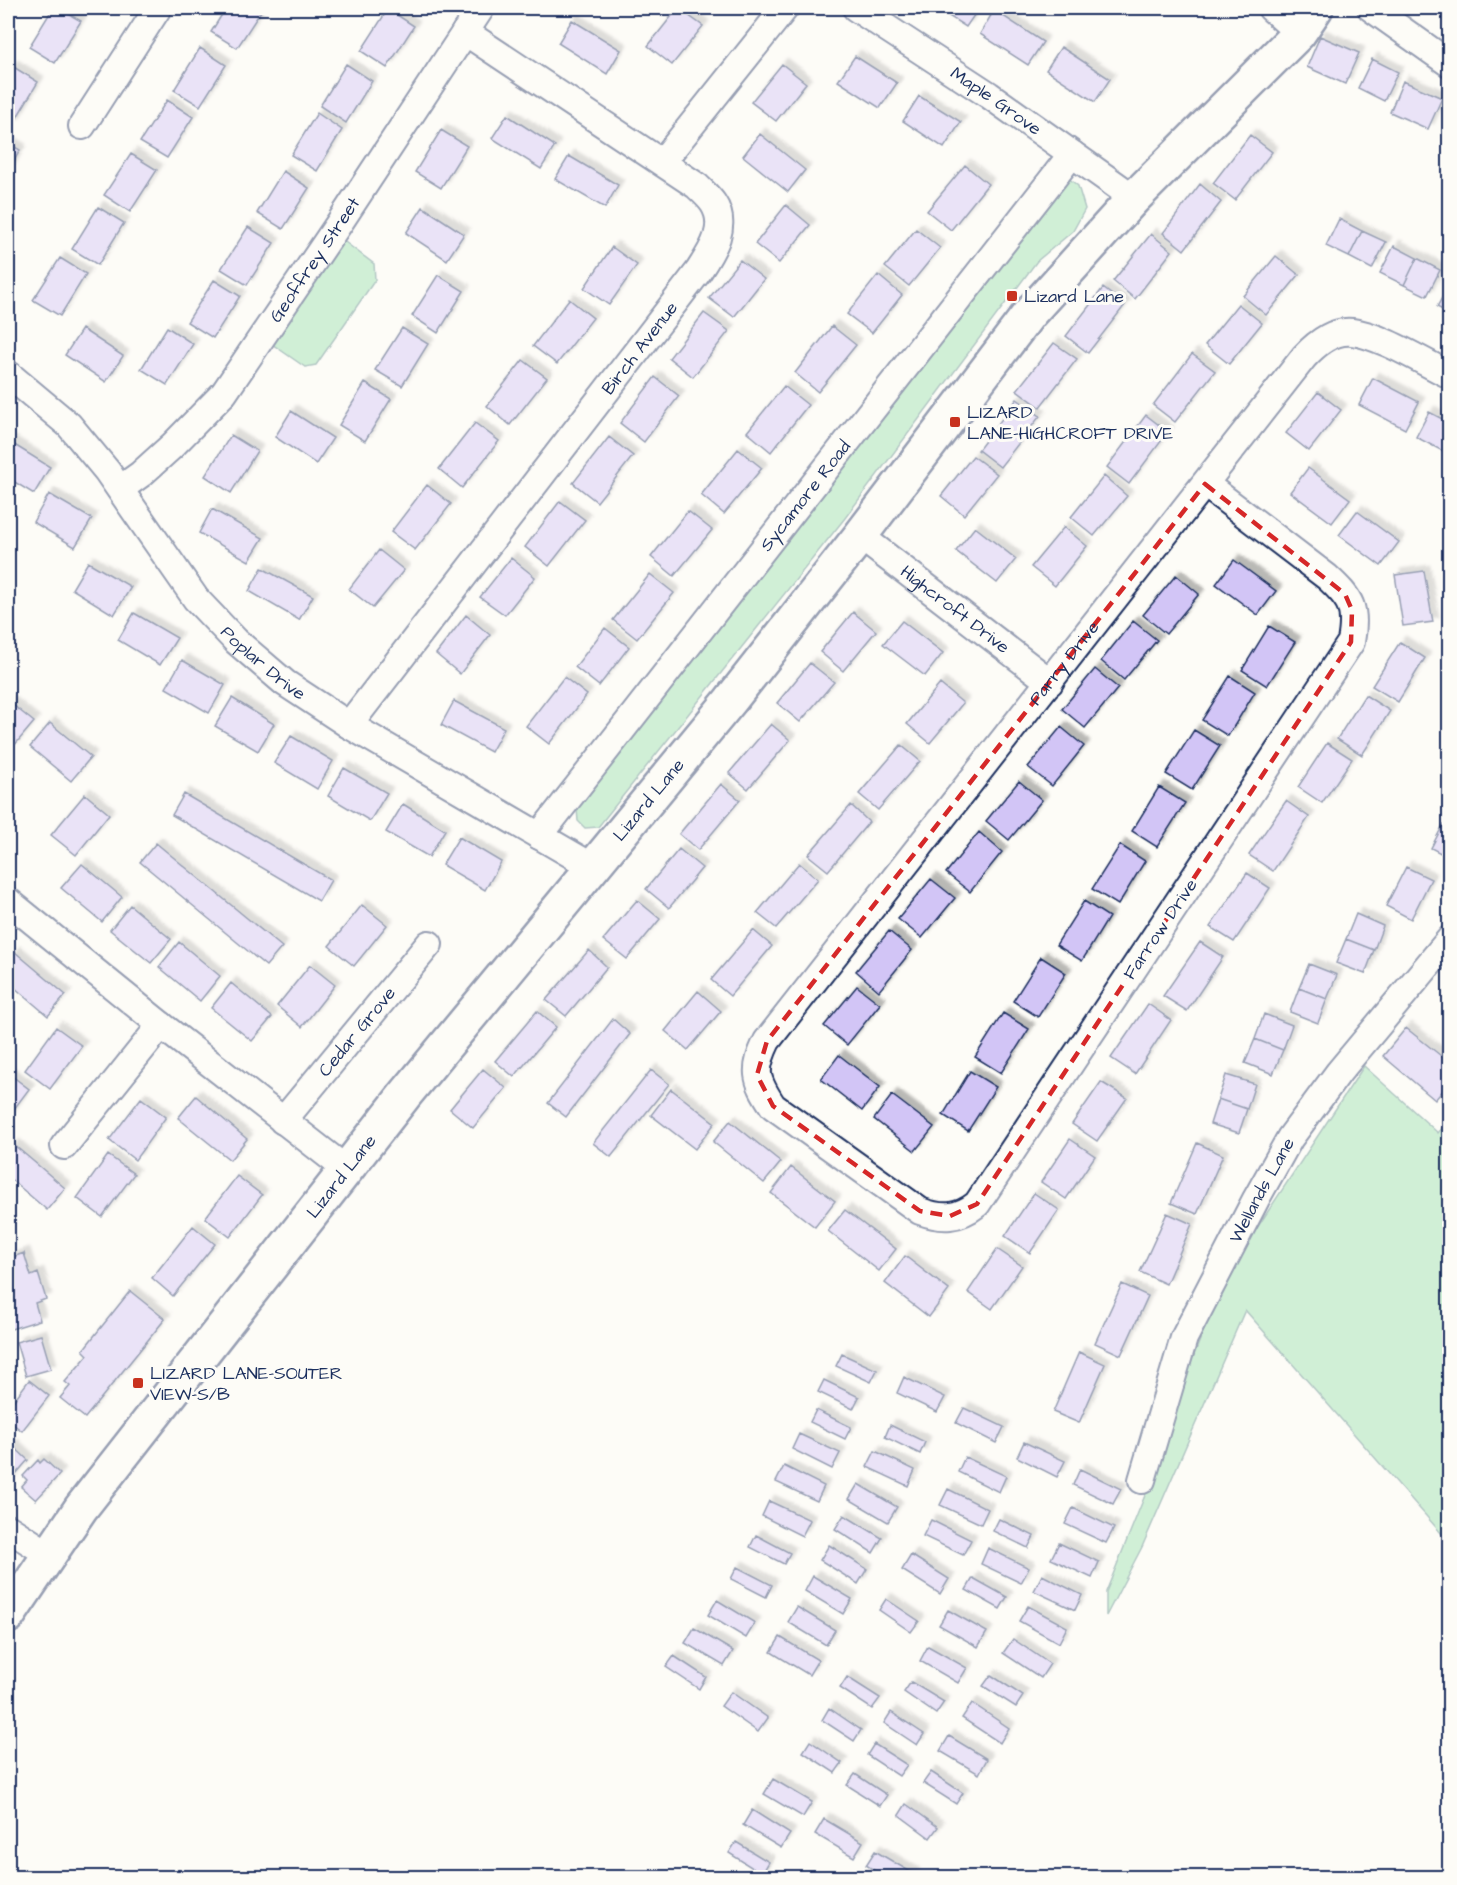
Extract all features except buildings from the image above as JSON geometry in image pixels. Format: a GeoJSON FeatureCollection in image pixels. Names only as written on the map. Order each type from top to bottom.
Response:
{"type":"FeatureCollection","features":[{"type":"Feature","properties":{"kind":"street"},"geometry":{"type":"LineString","coordinates":[[82,126],[158,8]]}},
{"type":"Feature","properties":{"kind":"street","name":"Geoffrey Street"},"geometry":{"type":"LineString","coordinates":[[120,489],[141,474],[172,446],[224,393],[481,8]]}},
{"type":"Feature","properties":{"kind":"street"},"geometry":{"type":"LineString","coordinates":[[662,162],[785,8]]}},
{"type":"Feature","properties":{"kind":"street","name":"Maple Grove"},"geometry":{"type":"LineString","coordinates":[[856,8],[989,95],[1134,198]]}},
{"type":"Feature","properties":{"kind":"street"},"geometry":{"type":"LineString","coordinates":[[1271,8],[1307,20]]}},
{"type":"Feature","properties":{"kind":"street"},"geometry":{"type":"LineString","coordinates":[[1371,8],[1449,64]]}},
{"type":"Feature","properties":{"kind":"street","name":"Lizard Lane"},"geometry":{"type":"LineString","coordinates":[[8,1616],[81,1508],[404,1096],[730,701],[861,536],[1029,315],[1134,198],[1307,20]]}},
{"type":"Feature","properties":{"kind":"street","name":"Birch Avenue"},"geometry":{"type":"LineString","coordinates":[[349,725],[698,272],[714,248],[720,226],[714,204],[697,186],[465,32]]}},
{"type":"Feature","properties":{"kind":"street","name":"Sycamore Road"},"geometry":{"type":"LineString","coordinates":[[539,836],[1072,154]]}},
{"type":"Feature","properties":{"kind":"street","name":"Parry Drive"},"geometry":{"type":"LineString","coordinates":[[773,1106],[757,1075],[759,1059],[767,1041],[1304,357],[1317,344],[1332,336],[1350,332],[1374,338],[1449,375]]}},
{"type":"Feature","properties":{"kind":"street","name":"Poplar Drive"},"geometry":{"type":"LineString","coordinates":[[8,374],[69,426],[108,471],[196,599],[236,641],[285,683],[349,725],[593,867]]}},
{"type":"Feature","properties":{"kind":"street","name":"Farrow Drive"},"geometry":{"type":"LineString","coordinates":[[773,1106],[920,1211],[936,1217],[950,1216],[966,1213],[977,1204],[1351,642],[1352,610],[1345,594],[1327,577],[1205,484]]}},
{"type":"Feature","properties":{"kind":"street","name":"Highcroft Drive"},"geometry":{"type":"LineString","coordinates":[[861,536],[1050,682]]}},
{"type":"Feature","properties":{"kind":"street"},"geometry":{"type":"LineString","coordinates":[[8,901],[161,1025],[347,1170]]}},
{"type":"Feature","properties":{"kind":"street","name":"Wellands Lane"},"geometry":{"type":"LineString","coordinates":[[1142,1480],[1184,1338],[1290,1138],[1339,1072],[1449,939]]}},
{"type":"Feature","properties":{"kind":"street","name":"Cedar Grove"},"geometry":{"type":"LineString","coordinates":[[283,1121],[429,944]]}},
{"type":"Feature","properties":{"kind":"street"},"geometry":{"type":"LineString","coordinates":[[64,1146],[161,1025]]}},
{"type":"Feature","properties":{"kind":"street"},"geometry":{"type":"LineString","coordinates":[[8,1528],[50,1555]]}},
{"type":"Feature","properties":{"kind":"highlighted area"},"geometry":{"type":"Polygon","coordinates":[[[1205,484],[1345,594],[1352,610],[1351,642],[977,1204],[950,1216],[920,1211],[773,1106],[757,1075],[767,1041],[1205,484]]]}},
{"type":"Feature","properties":{"kind":"green space"},"geometry":{"type":"Polygon","coordinates":[[[1067,177],[1078,186],[1085,209],[1073,231],[1037,261],[845,518],[598,827],[585,828],[578,821],[577,809],[1059,183],[1067,177]]]}},
{"type":"Feature","properties":{"kind":"green space"},"geometry":{"type":"Polygon","coordinates":[[[341,239],[374,264],[375,280],[316,365],[305,367],[272,344],[341,239]]]}},
{"type":"Feature","properties":{"kind":"green space"},"geometry":{"type":"Polygon","coordinates":[[[1364,1066],[1438,1133],[1449,1120],[1449,1542],[1245,1310],[1142,1547],[1106,1616],[1106,1592],[1154,1473],[1170,1417],[1224,1278],[1364,1066]]]}},
{"type":"Feature","properties":{"kind":"place","name":"Lizard Lane"},"geometry":{"type":"Point","coordinates":[1012,296]}},
{"type":"Feature","properties":{"kind":"place","name":"LIZARD LANE-HIGHCROFT DRIVE"},"geometry":{"type":"Point","coordinates":[955,422]}},
{"type":"Feature","properties":{"kind":"place","name":"LIZARD LANE-SOUTER VIEW-S/B"},"geometry":{"type":"Point","coordinates":[138,1383]}}]}
